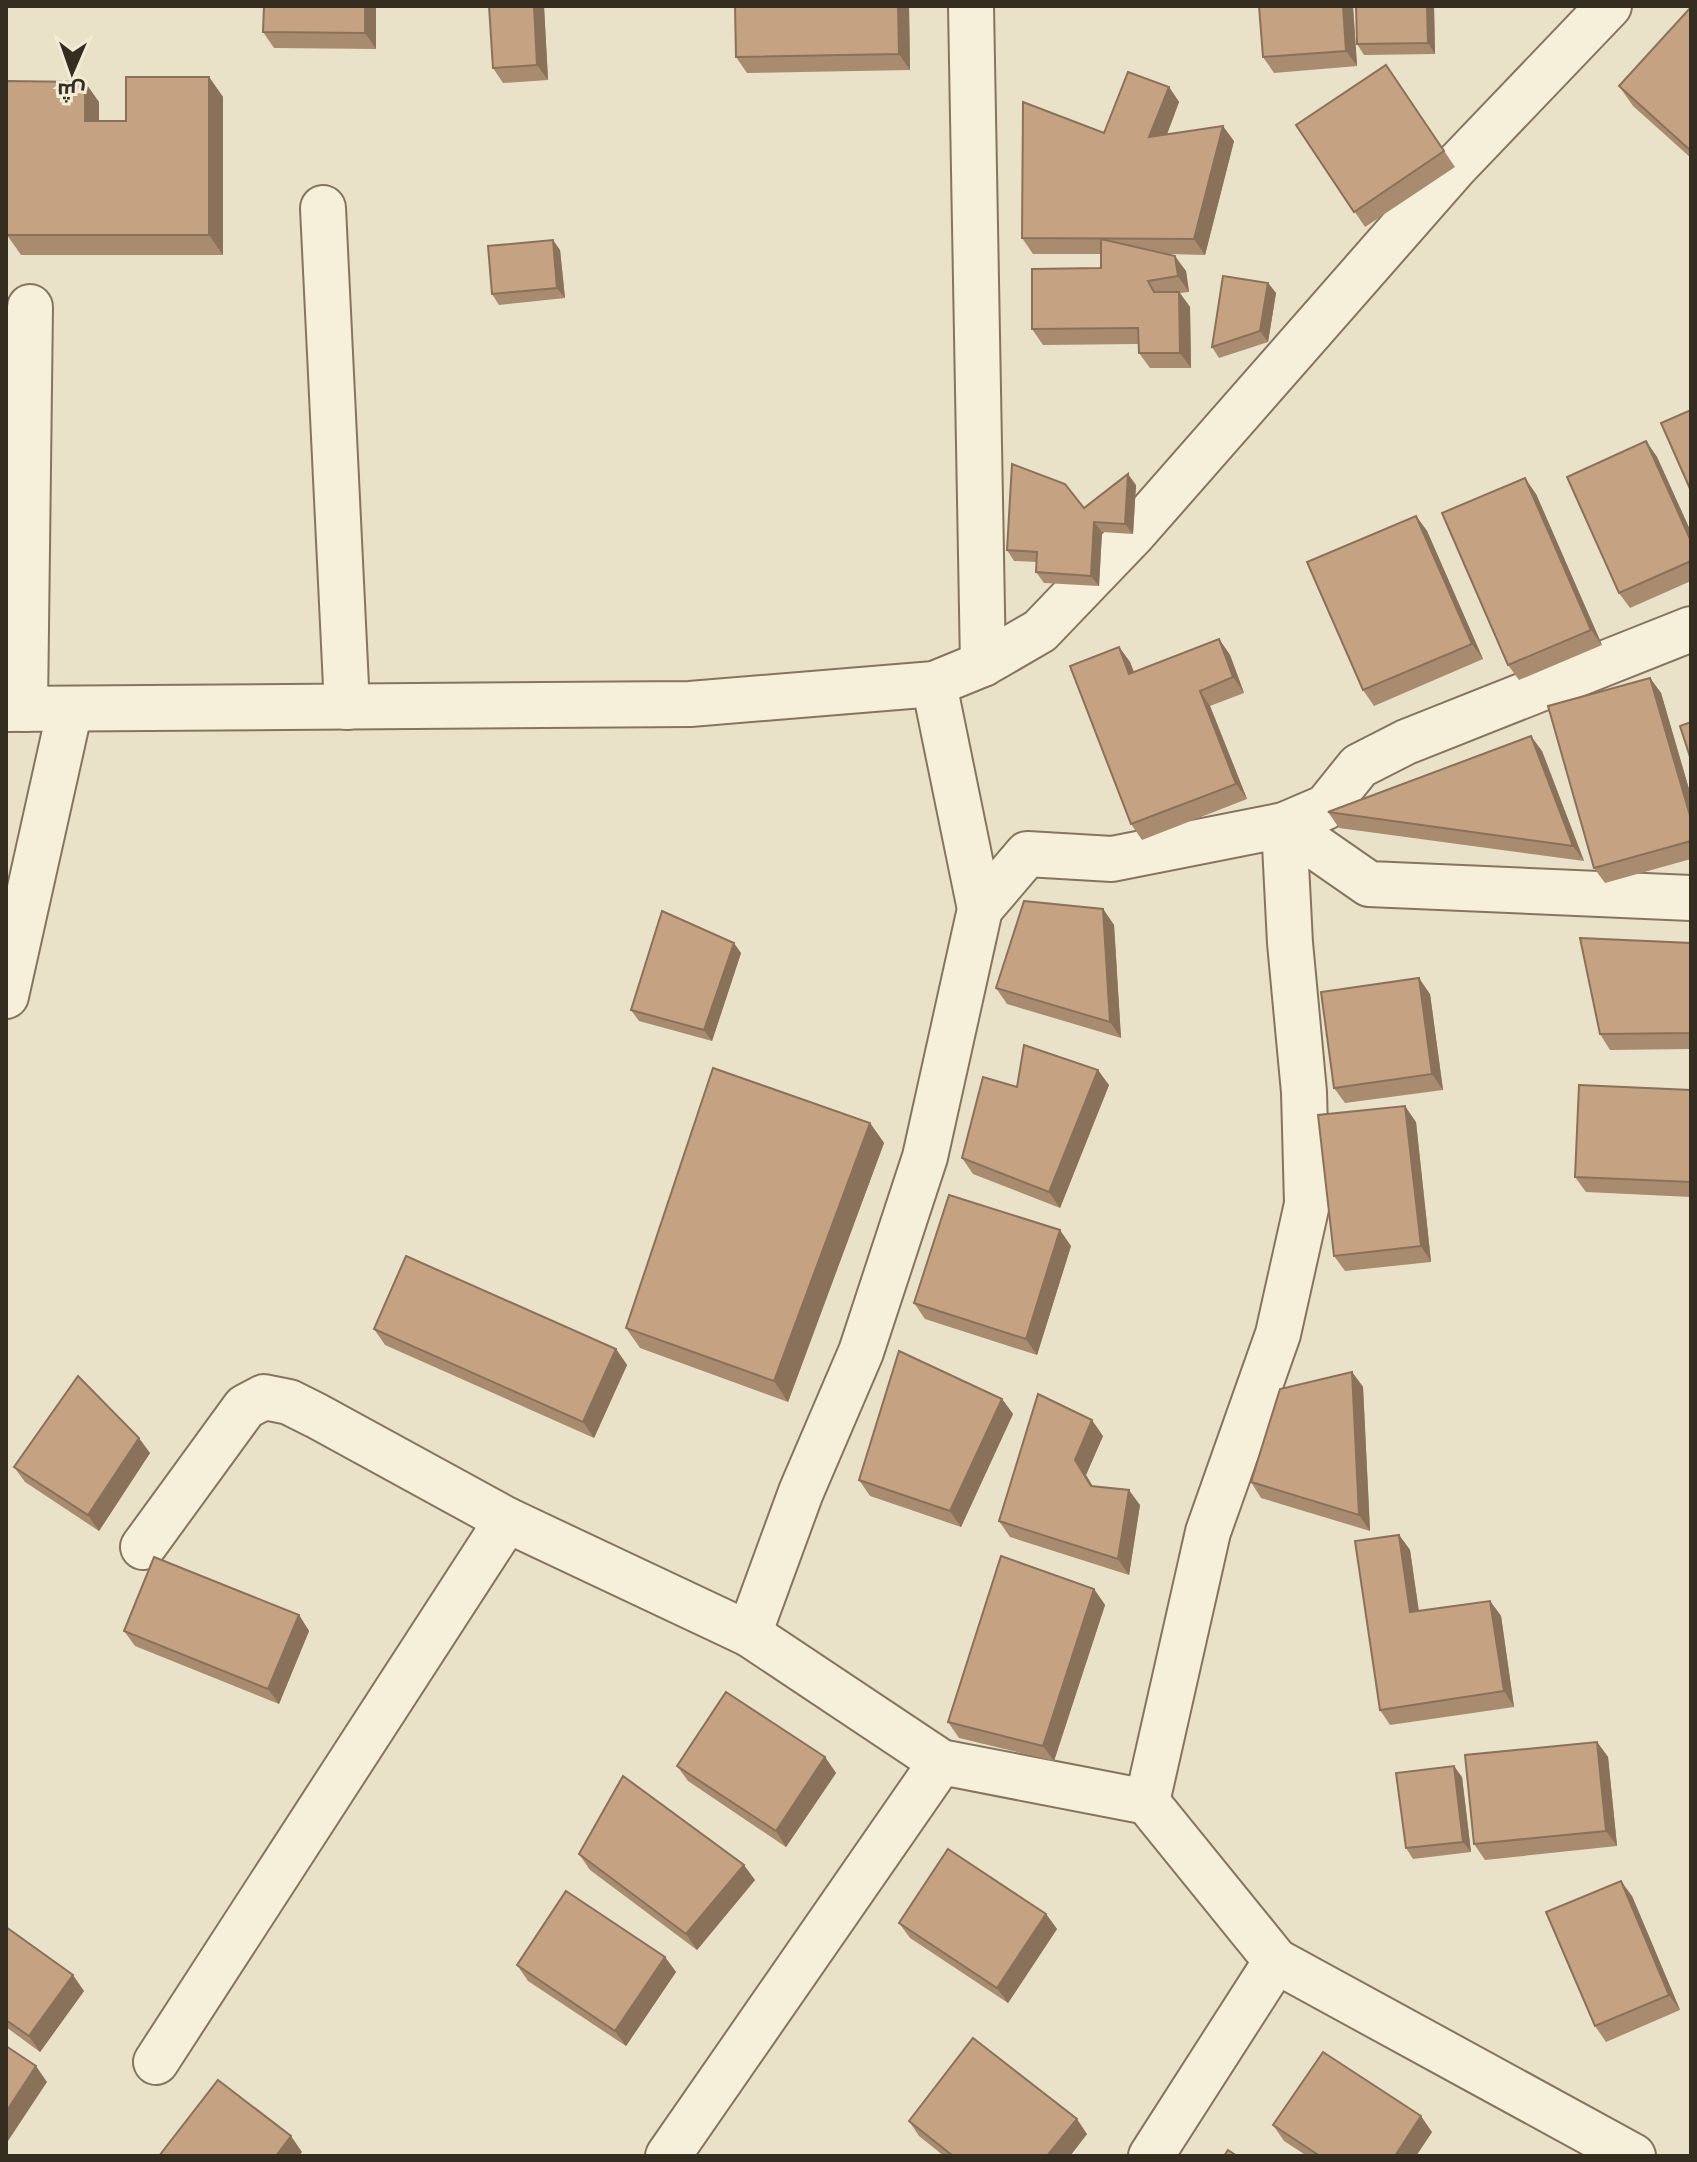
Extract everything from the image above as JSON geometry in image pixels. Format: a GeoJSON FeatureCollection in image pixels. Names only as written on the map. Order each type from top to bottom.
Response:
{"type":"FeatureCollection","features":[{"type":"Feature","properties":{"kind":"street"},"geometry":{"type":"LineString","coordinates":[[971,6],[983,664]]}},
{"type":"Feature","properties":{"kind":"street"},"geometry":{"type":"LineString","coordinates":[[30,307],[16,709],[690,704],[934,684],[983,664],[1040,631],[1122,545],[1455,167],[1609,6]]}},
{"type":"Feature","properties":{"kind":"street"},"geometry":{"type":"LineString","coordinates":[[323,208],[347,707]]}},
{"type":"Feature","properties":{"kind":"street"},"geometry":{"type":"LineString","coordinates":[[980,909],[1027,854],[1112,859],[1284,825],[1326,807],[1359,766],[1406,742],[1691,629]]}},
{"type":"Feature","properties":{"kind":"street"},"geometry":{"type":"LineString","coordinates":[[749,1634],[801,1492],[861,1352],[925,1157],[980,909],[934,684]]}},
{"type":"Feature","properties":{"kind":"street"},"geometry":{"type":"LineString","coordinates":[[6,996],[70,709]]}},
{"type":"Feature","properties":{"kind":"street"},"geometry":{"type":"LineString","coordinates":[[1284,825],[1369,884],[1691,898]]}},
{"type":"Feature","properties":{"kind":"street"},"geometry":{"type":"LineString","coordinates":[[1147,1802],[1208,1532],[1278,1334],[1307,1204],[1304,1092],[1290,943],[1284,825]]}},
{"type":"Feature","properties":{"kind":"street"},"geometry":{"type":"LineString","coordinates":[[143,1547],[245,1407],[264,1397],[289,1402],[507,1520],[749,1634],[941,1762],[1147,1802],[1276,1961],[1633,2156]]}},
{"type":"Feature","properties":{"kind":"street"},"geometry":{"type":"LineString","coordinates":[[156,2062],[507,1520]]}},
{"type":"Feature","properties":{"kind":"street"},"geometry":{"type":"LineString","coordinates":[[668,2156],[941,1762]]}},
{"type":"Feature","properties":{"kind":"street"},"geometry":{"type":"LineString","coordinates":[[1151,2156],[1276,1961]]}},
{"type":"Feature","properties":{"kind":"building"},"geometry":{"type":"Polygon","coordinates":[[[264,6],[365,6],[365,33],[263,32],[264,6]]]}},
{"type":"Feature","properties":{"kind":"building"},"geometry":{"type":"Polygon","coordinates":[[[489,6],[534,6],[537,65],[493,68],[489,6]]]}},
{"type":"Feature","properties":{"kind":"building"},"geometry":{"type":"Polygon","coordinates":[[[735,6],[898,6],[899,54],[736,57],[735,6]]]}},
{"type":"Feature","properties":{"kind":"building"},"geometry":{"type":"Polygon","coordinates":[[[1259,6],[1343,6],[1346,51],[1263,57],[1259,6]]]}},
{"type":"Feature","properties":{"kind":"building"},"geometry":{"type":"Polygon","coordinates":[[[1356,6],[1427,6],[1428,43],[1357,44],[1356,6]]]}},
{"type":"Feature","properties":{"kind":"building"},"geometry":{"type":"Polygon","coordinates":[[[1691,7],[1691,151],[1619,86],[1691,7]]]}},
{"type":"Feature","properties":{"kind":"building"},"geometry":{"type":"Polygon","coordinates":[[[1386,65],[1444,151],[1354,212],[1296,125],[1386,65]]]}},
{"type":"Feature","properties":{"kind":"building"},"geometry":{"type":"Polygon","coordinates":[[[1128,72],[1169,87],[1149,137],[1223,126],[1194,239],[1022,238],[1023,102],[1104,133],[1128,72]]]}},
{"type":"Feature","properties":{"kind":"building"},"geometry":{"type":"Polygon","coordinates":[[[126,77],[209,77],[209,235],[7,235],[7,81],[85,82],[85,121],[126,121],[126,77]]]}},
{"type":"Feature","properties":{"kind":"building"},"geometry":{"type":"Polygon","coordinates":[[[1101,239],[1175,256],[1178,276],[1148,281],[1154,292],[1179,292],[1180,353],[1139,353],[1138,328],[1032,329],[1032,269],[1101,268],[1101,239]]]}},
{"type":"Feature","properties":{"kind":"building"},"geometry":{"type":"Polygon","coordinates":[[[553,240],[557,288],[492,294],[488,246],[553,240]]]}},
{"type":"Feature","properties":{"kind":"building"},"geometry":{"type":"Polygon","coordinates":[[[1223,276],[1268,283],[1260,331],[1212,347],[1223,276]]]}},
{"type":"Feature","properties":{"kind":"building"},"geometry":{"type":"Polygon","coordinates":[[[1691,410],[1691,491],[1661,423],[1691,410]]]}},
{"type":"Feature","properties":{"kind":"building"},"geometry":{"type":"Polygon","coordinates":[[[1646,441],[1691,541],[1691,561],[1619,593],[1567,477],[1646,441]]]}},
{"type":"Feature","properties":{"kind":"building"},"geometry":{"type":"Polygon","coordinates":[[[1012,464],[1065,484],[1084,508],[1128,474],[1125,524],[1094,522],[1091,576],[1036,572],[1037,552],[1007,550],[1012,464]]]}},
{"type":"Feature","properties":{"kind":"building"},"geometry":{"type":"Polygon","coordinates":[[[1525,478],[1591,630],[1508,665],[1442,513],[1525,478]]]}},
{"type":"Feature","properties":{"kind":"building"},"geometry":{"type":"Polygon","coordinates":[[[1416,516],[1472,644],[1363,690],[1307,562],[1416,516]]]}},
{"type":"Feature","properties":{"kind":"building"},"geometry":{"type":"Polygon","coordinates":[[[1219,639],[1233,677],[1200,691],[1236,784],[1131,824],[1070,666],[1119,647],[1129,674],[1219,639]]]}},
{"type":"Feature","properties":{"kind":"building"},"geometry":{"type":"Polygon","coordinates":[[[1650,678],[1691,819],[1691,841],[1594,868],[1548,706],[1650,678]]]}},
{"type":"Feature","properties":{"kind":"building"},"geometry":{"type":"Polygon","coordinates":[[[1691,722],[1691,760],[1680,726],[1691,722]]]}},
{"type":"Feature","properties":{"kind":"building"},"geometry":{"type":"Polygon","coordinates":[[[1531,736],[1573,846],[1328,812],[1531,736]]]}},
{"type":"Feature","properties":{"kind":"building"},"geometry":{"type":"Polygon","coordinates":[[[1024,901],[1103,909],[1110,1022],[996,988],[1024,901]]]}},
{"type":"Feature","properties":{"kind":"building"},"geometry":{"type":"Polygon","coordinates":[[[662,911],[734,943],[704,1030],[631,1010],[662,911]]]}},
{"type":"Feature","properties":{"kind":"building"},"geometry":{"type":"Polygon","coordinates":[[[1580,938],[1691,943],[1691,1033],[1600,1034],[1580,938]]]}},
{"type":"Feature","properties":{"kind":"building"},"geometry":{"type":"Polygon","coordinates":[[[1419,978],[1432,1074],[1334,1088],[1321,992],[1419,978]]]}},
{"type":"Feature","properties":{"kind":"building"},"geometry":{"type":"Polygon","coordinates":[[[1024,1045],[1098,1070],[1049,1192],[962,1158],[983,1077],[1017,1087],[1024,1045]]]}},
{"type":"Feature","properties":{"kind":"building"},"geometry":{"type":"Polygon","coordinates":[[[713,1068],[870,1123],[774,1381],[626,1328],[713,1068]]]}},
{"type":"Feature","properties":{"kind":"building"},"geometry":{"type":"Polygon","coordinates":[[[1579,1085],[1691,1090],[1691,1182],[1575,1177],[1579,1085]]]}},
{"type":"Feature","properties":{"kind":"building"},"geometry":{"type":"Polygon","coordinates":[[[1405,1106],[1421,1246],[1334,1256],[1318,1115],[1405,1106]]]}},
{"type":"Feature","properties":{"kind":"building"},"geometry":{"type":"Polygon","coordinates":[[[949,1195],[1060,1230],[1026,1339],[914,1303],[949,1195]]]}},
{"type":"Feature","properties":{"kind":"building"},"geometry":{"type":"Polygon","coordinates":[[[406,1256],[616,1349],[583,1422],[374,1329],[406,1256]]]}},
{"type":"Feature","properties":{"kind":"building"},"geometry":{"type":"Polygon","coordinates":[[[899,1351],[1002,1399],[950,1511],[859,1480],[899,1351]]]}},
{"type":"Feature","properties":{"kind":"building"},"geometry":{"type":"Polygon","coordinates":[[[1352,1372],[1359,1515],[1251,1482],[1280,1389],[1352,1372]]]}},
{"type":"Feature","properties":{"kind":"building"},"geometry":{"type":"Polygon","coordinates":[[[78,1376],[139,1438],[88,1515],[14,1467],[78,1376]]]}},
{"type":"Feature","properties":{"kind":"building"},"geometry":{"type":"Polygon","coordinates":[[[1038,1394],[1092,1420],[1075,1460],[1091,1486],[1129,1490],[1118,1559],[999,1521],[1038,1394]]]}},
{"type":"Feature","properties":{"kind":"building"},"geometry":{"type":"Polygon","coordinates":[[[1399,1535],[1410,1612],[1490,1601],[1504,1691],[1380,1710],[1355,1541],[1399,1535]]]}},
{"type":"Feature","properties":{"kind":"building"},"geometry":{"type":"Polygon","coordinates":[[[1001,1556],[1094,1589],[1043,1746],[948,1722],[1001,1556]]]}},
{"type":"Feature","properties":{"kind":"building"},"geometry":{"type":"Polygon","coordinates":[[[154,1557],[299,1615],[268,1689],[124,1631],[154,1557]]]}},
{"type":"Feature","properties":{"kind":"building"},"geometry":{"type":"Polygon","coordinates":[[[726,1692],[825,1757],[776,1831],[677,1766],[726,1692]]]}},
{"type":"Feature","properties":{"kind":"building"},"geometry":{"type":"Polygon","coordinates":[[[1597,1742],[1606,1831],[1474,1844],[1465,1755],[1597,1742]]]}},
{"type":"Feature","properties":{"kind":"building"},"geometry":{"type":"Polygon","coordinates":[[[1454,1766],[1463,1842],[1406,1848],[1396,1773],[1454,1766]]]}},
{"type":"Feature","properties":{"kind":"building"},"geometry":{"type":"Polygon","coordinates":[[[623,1776],[744,1865],[686,1934],[579,1854],[623,1776]]]}},
{"type":"Feature","properties":{"kind":"building"},"geometry":{"type":"Polygon","coordinates":[[[948,1849],[1046,1914],[997,1988],[899,1923],[948,1849]]]}},
{"type":"Feature","properties":{"kind":"building"},"geometry":{"type":"Polygon","coordinates":[[[1621,1881],[1669,1995],[1595,2026],[1546,1912],[1621,1881]]]}},
{"type":"Feature","properties":{"kind":"building"},"geometry":{"type":"Polygon","coordinates":[[[566,1891],[665,1957],[615,2031],[517,1965],[566,1891]]]}},
{"type":"Feature","properties":{"kind":"building"},"geometry":{"type":"Polygon","coordinates":[[[6,1927],[73,1975],[29,2036],[6,2020],[6,1927]]]}},
{"type":"Feature","properties":{"kind":"building"},"geometry":{"type":"Polygon","coordinates":[[[973,2038],[1077,2119],[1047,2156],[953,2156],[909,2121],[973,2038]]]}},
{"type":"Feature","properties":{"kind":"building"},"geometry":{"type":"Polygon","coordinates":[[[6,2046],[36,2066],[6,2112],[6,2046]]]}},
{"type":"Feature","properties":{"kind":"building"},"geometry":{"type":"Polygon","coordinates":[[[1323,2052],[1421,2116],[1395,2156],[1320,2156],[1273,2125],[1323,2052]]]}},
{"type":"Feature","properties":{"kind":"building"},"geometry":{"type":"Polygon","coordinates":[[[218,2080],[291,2136],[276,2156],[159,2156],[218,2080]]]}}]}
